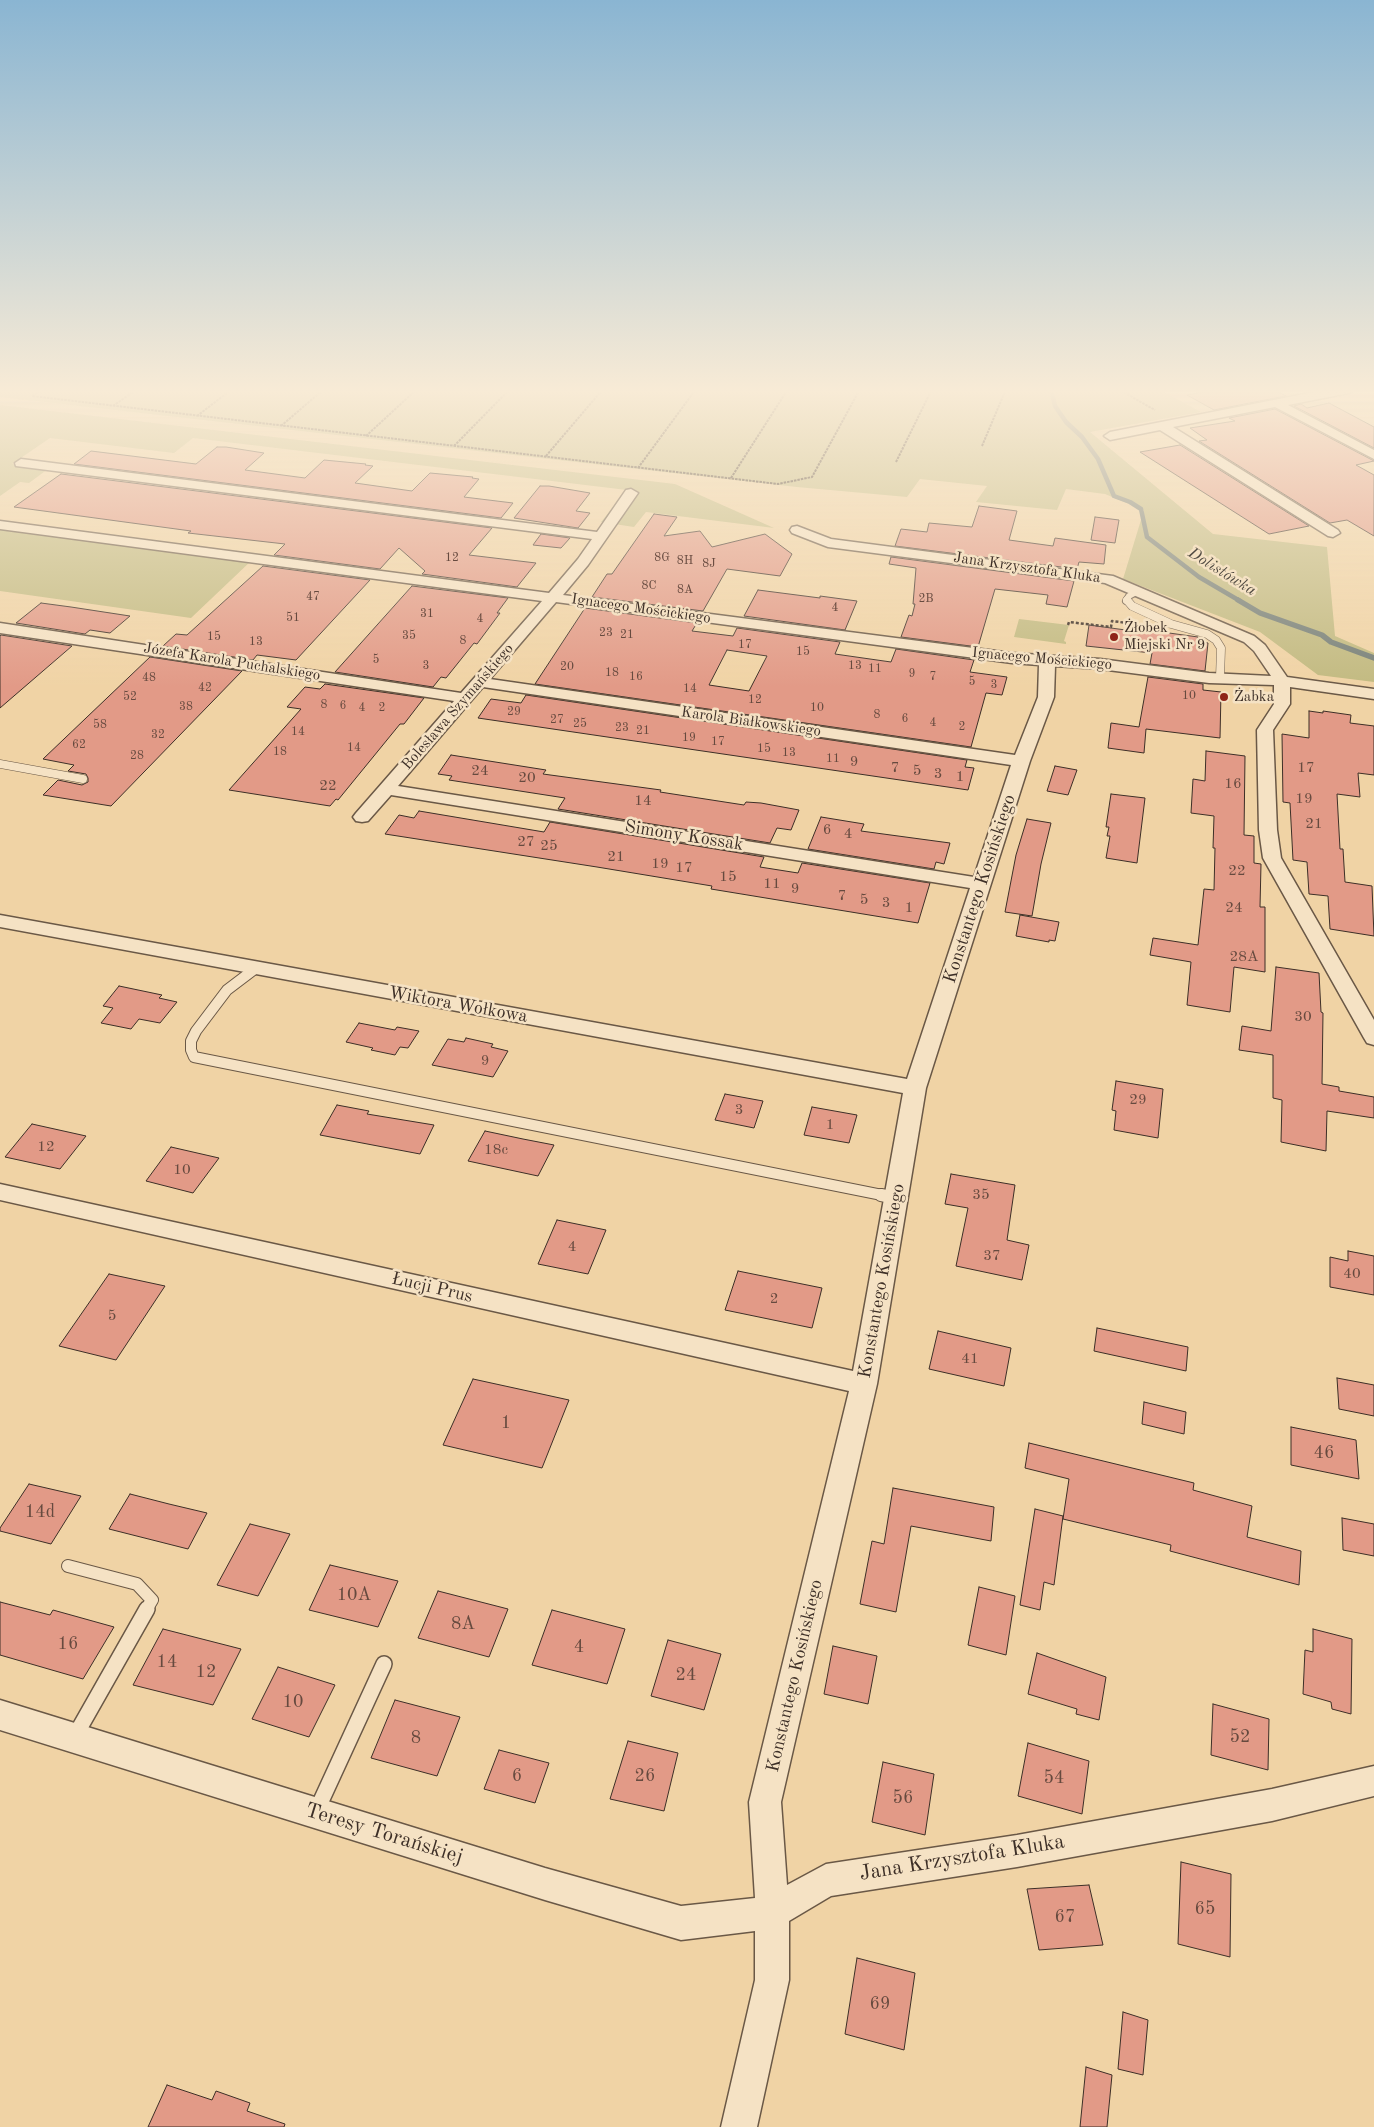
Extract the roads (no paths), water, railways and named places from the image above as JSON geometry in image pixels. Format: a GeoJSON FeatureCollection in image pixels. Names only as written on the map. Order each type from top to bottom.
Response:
{"type":"FeatureCollection","features":[{"type":"Feature","properties":{"kind":"street"},"geometry":{"type":"LineString","coordinates":[[216,488],[600,536]]}},
{"type":"Feature","properties":{"kind":"street"},"geometry":{"type":"LineString","coordinates":[[1265,488],[1333,533]]}},
{"type":"Feature","properties":{"kind":"street","name":"Bolesława Szymańskiego"},"geometry":{"type":"LineString","coordinates":[[362,817],[554,597],[583,562],[631,493]]}},
{"type":"Feature","properties":{"kind":"street","name":"Ignacego Mościckiego"},"geometry":{"type":"LineString","coordinates":[[0,525],[992,656],[1100,664],[1220,678],[1282,682]]}},
{"type":"Feature","properties":{"kind":"street","name":"Jana Krzysztofa Kluka"},"geometry":{"type":"LineString","coordinates":[[797,530],[828,543],[1108,579],[1249,639],[1269,658],[1282,682]]}},
{"type":"Feature","properties":{"kind":"street","name":"Józefa Karola Puchalskiego"},"geometry":{"type":"LineString","coordinates":[[0,628],[464,698]]}},
{"type":"Feature","properties":{"kind":"street","name":"Konstantego Kosińskiego"},"geometry":{"type":"LineString","coordinates":[[772,1912],[765,1802],[864,1384],[915,1088],[1021,761],[1046,697],[1048,687],[1047,661]]}},
{"type":"Feature","properties":{"kind":"street","name":"Karola Białkowskiego"},"geometry":{"type":"LineString","coordinates":[[480,682],[1021,761]]}},
{"type":"Feature","properties":{"kind":"street"},"geometry":{"type":"LineString","coordinates":[[1374,694],[1282,682],[1282,704],[1265,730],[1268,830],[1272,858],[1374,1038]]}},
{"type":"Feature","properties":{"kind":"street","name":"Simony Kossak"},"geometry":{"type":"LineString","coordinates":[[387,789],[980,884]]}},
{"type":"Feature","properties":{"kind":"street","name":"Wiktora Wołkowa"},"geometry":{"type":"LineString","coordinates":[[0,922],[915,1088]]}},
{"type":"Feature","properties":{"kind":"street","name":"Łucji Prus"},"geometry":{"type":"LineString","coordinates":[[0,1192],[864,1384]]}},
{"type":"Feature","properties":{"kind":"street","name":"Teresy Torańskiej"},"geometry":{"type":"LineString","coordinates":[[0,1715],[535,1881],[681,1923],[772,1912]]}},
{"type":"Feature","properties":{"kind":"street","name":"Jana Krzysztofa Kluka"},"geometry":{"type":"LineString","coordinates":[[772,1912],[826,1880],[1017,1851],[1272,1805],[1374,1781]]}},
{"type":"Feature","properties":{"kind":"street"},"geometry":{"type":"LineString","coordinates":[[739,2127],[772,1980],[772,1912]]}},
{"type":"Feature","properties":{"kind":"lane"},"geometry":{"type":"LineString","coordinates":[[1138,592],[1129,596],[1126,601],[1132,606],[1171,624],[1207,634],[1216,640],[1221,648],[1220,678]]}},
{"type":"Feature","properties":{"kind":"lane"},"geometry":{"type":"LineString","coordinates":[[0,764],[83,778]]}},
{"type":"Feature","properties":{"kind":"lane"},"geometry":{"type":"LineString","coordinates":[[256,968],[227,990],[196,1031],[191,1041],[191,1050],[194,1057],[897,1198]]}},
{"type":"Feature","properties":{"kind":"lane"},"geometry":{"type":"LineString","coordinates":[[68,1566],[137,1584],[152,1600],[74,1739]]}},
{"type":"Feature","properties":{"kind":"lane"},"geometry":{"type":"LineString","coordinates":[[316,1813],[384,1664]]}},
{"type":"Feature","properties":{"kind":"waterway","name":"Dolistówka"},"geometry":{"type":"LineString","coordinates":[[1111,488],[1114,496],[1130,502],[1141,509],[1147,537],[1199,577],[1240,601]]}},
{"type":"Feature","properties":{"kind":"waterway","name":"Dolistówka"},"geometry":{"type":"LineString","coordinates":[[1238,600],[1260,613],[1322,635],[1331,642],[1374,658]]}},
{"type":"Feature","properties":{"kind":"place","name":"Żłobek Miejski Nr 9"},"geometry":{"type":"Point","coordinates":[1114,637]}},
{"type":"Feature","properties":{"kind":"place","name":"Żabka"},"geometry":{"type":"Point","coordinates":[1224,697]}}]}
